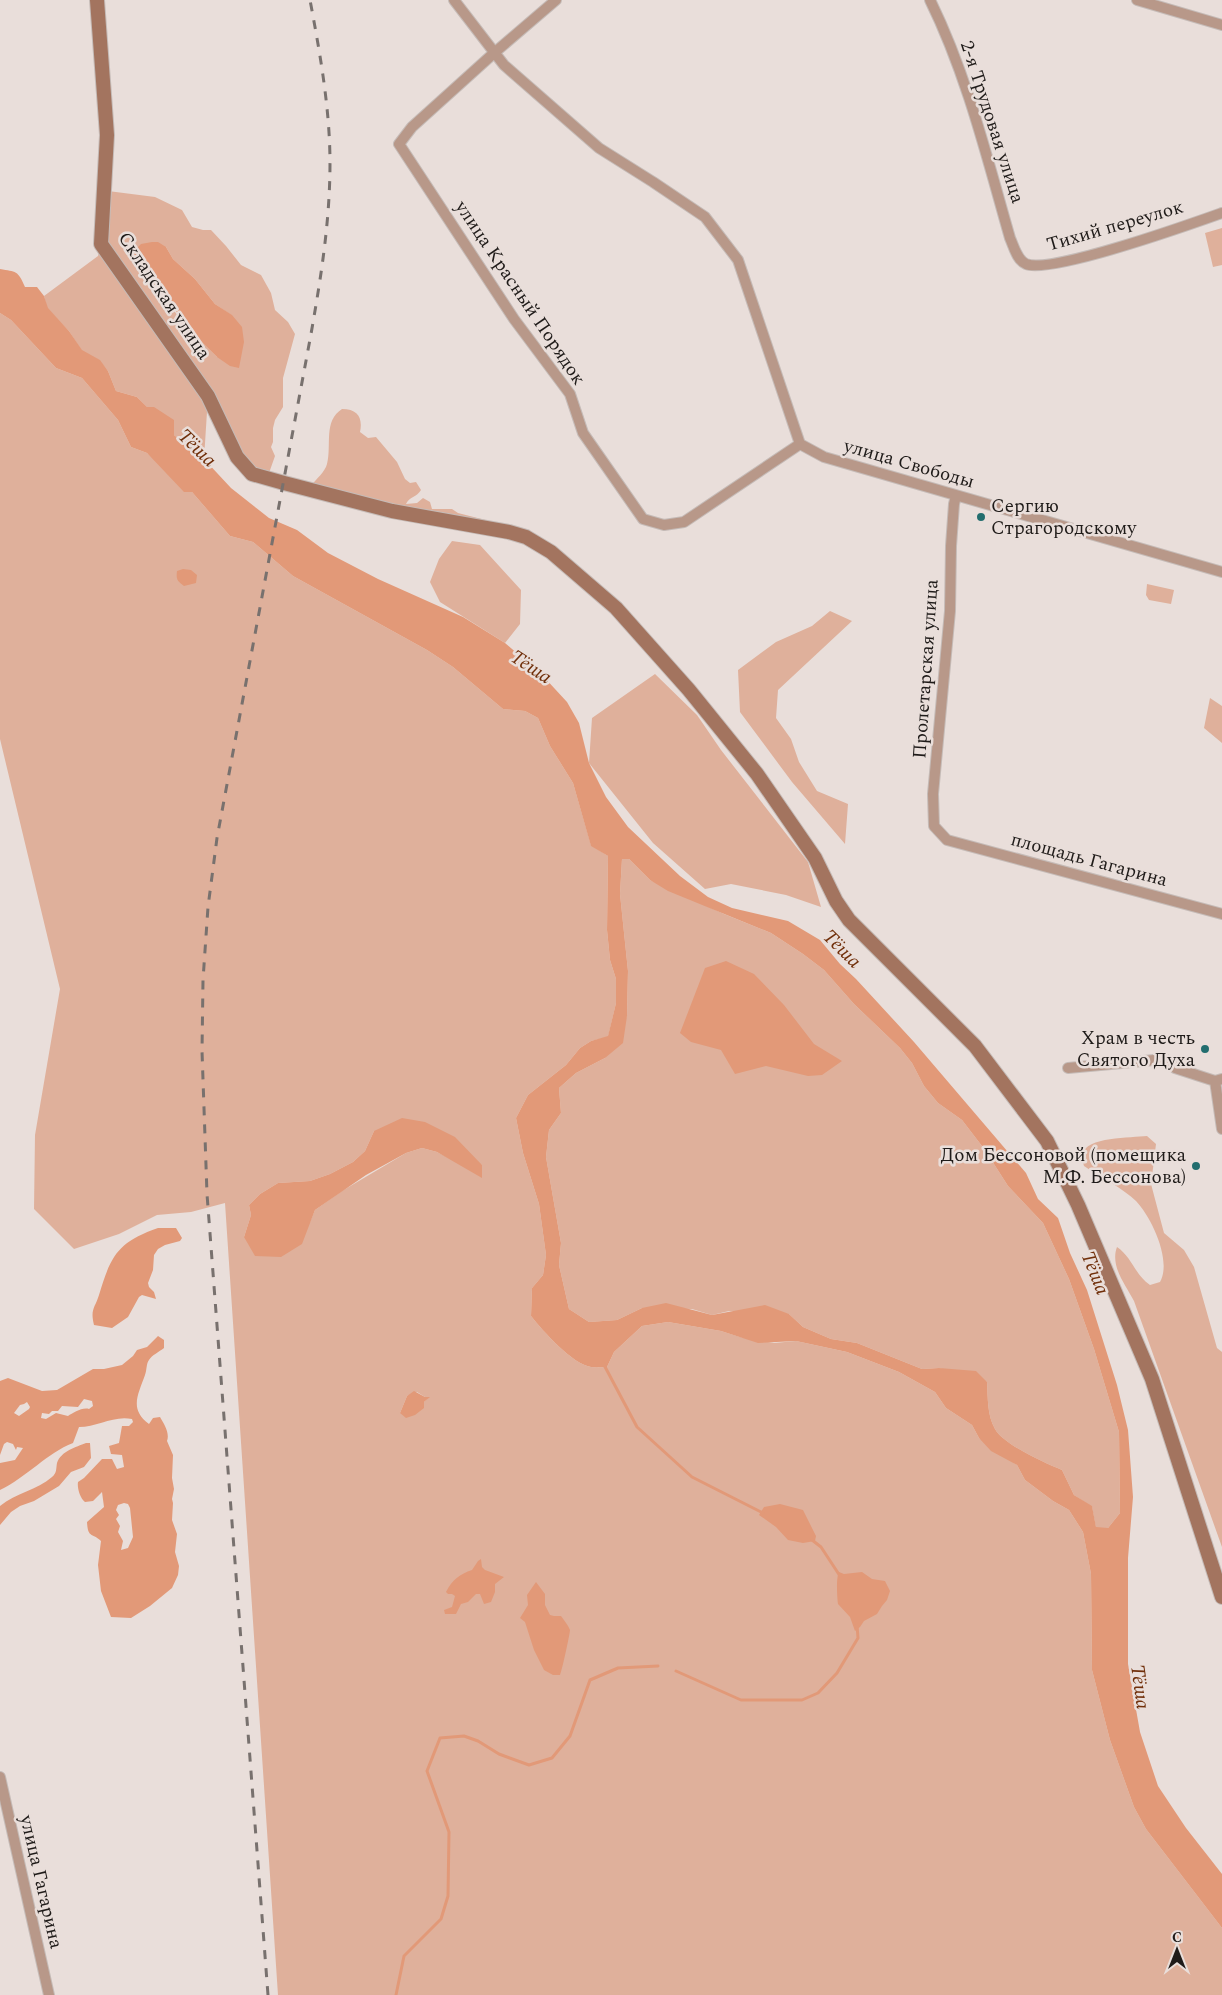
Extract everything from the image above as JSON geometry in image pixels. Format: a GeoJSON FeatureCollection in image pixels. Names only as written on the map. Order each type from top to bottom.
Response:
{"type":"FeatureCollection","features":[{"type":"Feature","properties":{"kind":"street","name":"Складская улица"},"geometry":{"type":"LineString","coordinates":[[97,0],[107,135],[101,244],[208,396],[236,458],[252,474],[284,483],[392,511],[526,537],[552,552],[616,608],[689,690],[757,774],[815,858],[836,901],[849,920],[975,1046],[1047,1141],[1078,1205],[1152,1379],[1222,1597]]}},
{"type":"Feature","properties":{"kind":"street"},"geometry":{"type":"LineString","coordinates":[[454,0],[504,65],[599,148],[705,217],[738,260],[800,444]]}},
{"type":"Feature","properties":{"kind":"street"},"geometry":{"type":"LineString","coordinates":[[494,52],[556,0]]}},
{"type":"Feature","properties":{"kind":"street","name":"2-я Трудовая улица"},"geometry":{"type":"LineString","coordinates":[[930,0],[972,104],[1010,238],[1018,256]]}},
{"type":"Feature","properties":{"kind":"street"},"geometry":{"type":"LineString","coordinates":[[1137,0],[1222,25]]}},
{"type":"Feature","properties":{"kind":"street","name":"улица Красный Порядок"},"geometry":{"type":"LineString","coordinates":[[494,52],[412,127],[399,144],[514,319],[570,394],[583,433],[643,519],[664,525],[684,522],[800,444]]}},
{"type":"Feature","properties":{"kind":"street","name":"Тихий переулок"},"geometry":{"type":"LineString","coordinates":[[1018,256],[1026,264],[1045,265],[1097,253],[1222,213]]}},
{"type":"Feature","properties":{"kind":"street","name":"улица Свободы"},"geometry":{"type":"LineString","coordinates":[[800,444],[824,456],[1222,572]]}},
{"type":"Feature","properties":{"kind":"street","name":"Пролетарская улица"},"geometry":{"type":"LineString","coordinates":[[947,840],[934,826],[933,794],[950,611],[951,546],[956,496]]}},
{"type":"Feature","properties":{"kind":"street","name":"площадь Гагарина"},"geometry":{"type":"LineString","coordinates":[[947,840],[1222,914]]}},
{"type":"Feature","properties":{"kind":"street"},"geometry":{"type":"LineString","coordinates":[[1068,1068],[1165,1059],[1175,1068],[1218,1080],[1222,1128]]}},
{"type":"Feature","properties":{"kind":"street","name":"улица Гагарина"},"geometry":{"type":"LineString","coordinates":[[0,1777],[49,1995]]}},
{"type":"Feature","properties":{"kind":"shaded area"},"geometry":{"type":"Polygon","coordinates":[[[108,191],[155,197],[182,210],[192,227],[211,230],[241,265],[261,275],[271,293],[275,310],[288,322],[295,334],[283,378],[283,407],[275,420],[273,428],[271,447],[275,456],[269,473],[263,474],[244,458],[106,246],[108,191]],[[166,247],[155,285],[181,320],[217,357],[231,315],[215,304],[195,279],[173,259],[166,247]]]}},
{"type":"Feature","properties":{"kind":"shaded area"},"geometry":{"type":"Polygon","coordinates":[[[1222,228],[1222,265],[1213,267],[1205,233],[1222,228]]]}},
{"type":"Feature","properties":{"kind":"shaded area"},"geometry":{"type":"Polygon","coordinates":[[[101,244],[208,396],[204,459],[174,435],[137,397],[116,391],[108,371],[99,360],[82,351],[69,331],[47,308],[44,296],[98,256],[101,244]]]}},
{"type":"Feature","properties":{"kind":"shaded area"},"geometry":{"type":"Polygon","coordinates":[[[0,313],[11,320],[56,368],[82,378],[118,420],[131,447],[147,453],[192,492],[230,536],[253,542],[293,576],[427,650],[453,667],[503,709],[525,711],[538,718],[550,746],[573,783],[591,845],[608,856],[607,930],[610,960],[616,979],[616,1003],[608,1037],[591,1041],[580,1048],[566,1065],[528,1095],[516,1118],[523,1153],[539,1204],[546,1255],[543,1275],[532,1288],[531,1316],[567,1354],[583,1365],[593,1367],[607,1367],[614,1352],[642,1326],[668,1322],[774,1343],[796,1341],[847,1352],[899,1372],[935,1392],[946,1408],[972,1425],[979,1438],[1017,1465],[1025,1480],[1053,1501],[1069,1510],[1083,1532],[1091,1574],[1092,1670],[1110,1740],[1134,1807],[1146,1829],[1222,1928],[1222,1995],[278,1995],[225,1203],[191,1212],[157,1215],[119,1234],[74,1249],[34,1209],[35,1135],[60,989],[0,739],[0,313]],[[374,1131],[365,1151],[353,1162],[330,1174],[310,1181],[278,1183],[260,1194],[249,1205],[251,1215],[244,1237],[310,1222],[315,1210],[342,1191],[406,1153],[422,1148],[437,1152],[457,1162],[482,1165],[374,1131]],[[417,1392],[407,1396],[400,1413],[424,1402],[429,1397],[425,1397],[417,1392]]]}},
{"type":"Feature","properties":{"kind":"shaded area"},"geometry":{"type":"Polygon","coordinates":[[[342,409],[356,413],[361,422],[360,432],[368,438],[376,437],[397,462],[405,479],[410,483],[416,482],[421,490],[406,504],[417,503],[423,498],[430,502],[432,509],[452,509],[458,513],[505,525],[507,528],[359,498],[311,486],[326,467],[330,427],[336,414],[342,409]]]}},
{"type":"Feature","properties":{"kind":"shaded area"},"geometry":{"type":"Polygon","coordinates":[[[452,541],[480,545],[521,590],[520,624],[505,643],[440,602],[430,582],[439,559],[452,541]]]}},
{"type":"Feature","properties":{"kind":"shaded area"},"geometry":{"type":"Polygon","coordinates":[[[1147,584],[1174,590],[1171,604],[1149,600],[1146,595],[1147,584]]]}},
{"type":"Feature","properties":{"kind":"shaded area"},"geometry":{"type":"Polygon","coordinates":[[[830,611],[852,621],[778,690],[776,718],[791,739],[799,762],[817,791],[848,804],[845,844],[792,782],[740,712],[738,670],[776,642],[812,626],[830,611]]]}},
{"type":"Feature","properties":{"kind":"shaded area"},"geometry":{"type":"Polygon","coordinates":[[[655,674],[697,715],[721,750],[808,862],[821,907],[786,895],[731,884],[705,889],[653,843],[589,763],[592,718],[655,674]]]}},
{"type":"Feature","properties":{"kind":"shaded area"},"geometry":{"type":"Polygon","coordinates":[[[1210,698],[1222,706],[1222,743],[1204,728],[1210,698]]]}},
{"type":"Feature","properties":{"kind":"shaded area"},"geometry":{"type":"Polygon","coordinates":[[[622,859],[629,859],[650,880],[771,933],[824,970],[854,1004],[900,1048],[912,1063],[924,1086],[938,1103],[962,1120],[985,1150],[1008,1186],[1043,1223],[1069,1279],[1094,1349],[1119,1432],[1120,1513],[1108,1528],[1096,1528],[1092,1507],[1074,1495],[1062,1470],[1016,1447],[995,1429],[988,1406],[987,1382],[939,1368],[922,1369],[857,1343],[831,1339],[803,1327],[789,1314],[729,1311],[712,1315],[692,1309],[642,1308],[617,1320],[589,1322],[569,1309],[559,1265],[561,1243],[546,1157],[549,1130],[561,1113],[559,1088],[576,1073],[605,1058],[627,1016],[628,971],[620,894],[622,859]]]}},
{"type":"Feature","properties":{"kind":"shaded area"},"geometry":{"type":"Polygon","coordinates":[[[1147,1136],[1156,1144],[1151,1184],[1164,1233],[1184,1250],[1194,1267],[1217,1348],[1222,1352],[1222,1547],[1134,1301],[1115,1261],[1117,1247],[1145,1281],[1150,1285],[1160,1282],[1164,1263],[1158,1240],[1142,1208],[1131,1196],[1084,1166],[1082,1155],[1085,1149],[1092,1144],[1110,1139],[1147,1136]]]}},
{"type":"Feature","properties":{"kind":"water"},"geometry":{"type":"Polygon","coordinates":[[[158,242],[166,247],[173,259],[195,279],[215,304],[232,315],[242,327],[244,342],[239,368],[230,366],[217,357],[193,333],[138,263],[134,251],[141,244],[158,242]]]}},
{"type":"Feature","properties":{"kind":"water","name":"Тёша"},"geometry":{"type":"Polygon","coordinates":[[[0,269],[16,273],[25,287],[37,287],[44,296],[48,308],[69,331],[82,350],[100,360],[108,371],[116,391],[137,397],[147,407],[154,407],[174,420],[174,435],[204,459],[231,488],[269,518],[297,530],[328,553],[378,579],[463,617],[505,643],[543,676],[567,702],[579,723],[589,763],[606,797],[628,827],[680,876],[708,897],[732,908],[788,921],[820,940],[840,964],[914,1042],[1026,1173],[1038,1199],[1058,1218],[1070,1253],[1087,1290],[1117,1385],[1128,1430],[1133,1497],[1128,1558],[1128,1664],[1140,1732],[1158,1786],[1186,1828],[1222,1874],[1222,1928],[1146,1829],[1134,1807],[1110,1740],[1092,1670],[1091,1574],[1083,1532],[1069,1510],[1053,1501],[1025,1480],[1017,1465],[991,1451],[979,1438],[972,1425],[946,1408],[935,1392],[899,1372],[847,1352],[796,1341],[758,1343],[721,1331],[668,1322],[642,1326],[614,1352],[607,1367],[593,1367],[583,1365],[567,1354],[531,1316],[532,1288],[543,1275],[546,1255],[539,1204],[523,1153],[516,1118],[528,1095],[566,1065],[580,1048],[591,1041],[608,1036],[616,1003],[616,979],[610,960],[607,930],[608,856],[591,846],[573,783],[550,746],[538,718],[525,711],[503,709],[453,667],[427,650],[293,576],[253,542],[230,536],[192,492],[184,492],[147,453],[131,447],[118,420],[82,378],[56,368],[11,320],[0,313],[0,269]],[[622,859],[620,894],[628,971],[627,1016],[623,1043],[605,1058],[576,1073],[559,1088],[561,1113],[549,1130],[546,1157],[561,1243],[559,1265],[569,1309],[589,1322],[617,1320],[642,1308],[666,1303],[712,1315],[765,1305],[789,1314],[803,1327],[831,1339],[857,1343],[922,1369],[939,1368],[976,1371],[987,1382],[988,1406],[992,1424],[1000,1435],[1026,1453],[1062,1470],[1074,1495],[1092,1506],[1096,1527],[1108,1528],[1120,1513],[1119,1432],[1094,1349],[1069,1279],[1043,1223],[1008,1186],[985,1150],[962,1120],[938,1103],[924,1086],[912,1063],[900,1048],[854,1004],[824,970],[771,933],[668,891],[650,880],[629,859],[622,859]]]}},
{"type":"Feature","properties":{"kind":"water"},"geometry":{"type":"Polygon","coordinates":[[[183,569],[191,570],[197,575],[196,583],[184,586],[180,583],[177,578],[177,571],[183,569]]]}},
{"type":"Feature","properties":{"kind":"water"},"geometry":{"type":"Polygon","coordinates":[[[726,961],[754,974],[784,1005],[814,1044],[842,1061],[822,1075],[808,1076],[766,1066],[735,1074],[721,1050],[691,1042],[680,1033],[705,968],[726,961]]]}},
{"type":"Feature","properties":{"kind":"water"},"geometry":{"type":"Polygon","coordinates":[[[402,1118],[425,1122],[455,1137],[482,1165],[482,1178],[437,1152],[422,1148],[406,1153],[366,1175],[315,1210],[302,1244],[281,1257],[255,1256],[244,1237],[251,1215],[249,1205],[260,1194],[278,1183],[310,1181],[330,1174],[353,1162],[365,1151],[374,1131],[402,1118]]]}},
{"type":"Feature","properties":{"kind":"water"},"geometry":{"type":"Polygon","coordinates":[[[158,1228],[176,1228],[182,1238],[180,1241],[158,1249],[154,1255],[153,1270],[148,1283],[156,1299],[142,1295],[128,1317],[112,1328],[94,1325],[94,1309],[112,1260],[125,1245],[144,1233],[158,1228]]]}},
{"type":"Feature","properties":{"kind":"water"},"geometry":{"type":"Polygon","coordinates":[[[158,1336],[164,1340],[164,1348],[148,1362],[138,1395],[137,1407],[139,1413],[149,1424],[153,1418],[160,1417],[166,1429],[167,1441],[173,1455],[172,1478],[174,1489],[172,1520],[177,1534],[175,1552],[179,1566],[178,1575],[172,1588],[150,1606],[131,1618],[111,1617],[101,1591],[98,1565],[101,1541],[89,1533],[87,1522],[104,1507],[102,1492],[93,1501],[85,1502],[79,1493],[78,1482],[102,1459],[112,1459],[117,1469],[124,1467],[122,1455],[111,1454],[109,1446],[119,1443],[122,1426],[129,1426],[133,1422],[132,1419],[125,1418],[79,1427],[73,1443],[54,1453],[19,1479],[0,1490],[0,1463],[15,1460],[23,1448],[17,1447],[16,1450],[13,1444],[7,1442],[4,1444],[0,1455],[0,1381],[8,1378],[42,1391],[57,1390],[93,1369],[104,1369],[122,1365],[137,1350],[147,1347],[158,1336]],[[84,1399],[78,1407],[62,1406],[58,1411],[52,1411],[49,1414],[42,1413],[41,1418],[46,1419],[56,1413],[68,1416],[81,1410],[89,1409],[93,1406],[92,1401],[84,1399]],[[27,1402],[20,1405],[14,1413],[19,1416],[29,1409],[30,1407],[27,1402]],[[124,1503],[118,1505],[116,1510],[119,1515],[116,1519],[120,1526],[118,1532],[123,1541],[121,1550],[128,1548],[133,1537],[130,1508],[128,1504],[124,1503]]]}},
{"type":"Feature","properties":{"kind":"water"},"geometry":{"type":"Polygon","coordinates":[[[414,1391],[425,1397],[430,1397],[424,1402],[424,1408],[415,1415],[406,1418],[400,1413],[407,1396],[414,1391]]]}},
{"type":"Feature","properties":{"kind":"water"},"geometry":{"type":"Polygon","coordinates":[[[86,1443],[90,1443],[91,1458],[84,1467],[71,1472],[59,1486],[11,1512],[0,1525],[0,1506],[52,1477],[62,1455],[86,1443]]]}},
{"type":"Feature","properties":{"kind":"water"},"geometry":{"type":"Polygon","coordinates":[[[780,1504],[803,1510],[816,1536],[815,1541],[803,1543],[788,1540],[776,1527],[759,1515],[764,1507],[780,1504]]]}},
{"type":"Feature","properties":{"kind":"water"},"geometry":{"type":"Polygon","coordinates":[[[481,1559],[482,1567],[485,1570],[504,1577],[495,1584],[495,1592],[491,1602],[484,1604],[480,1594],[476,1594],[468,1602],[461,1604],[456,1614],[445,1614],[444,1610],[452,1607],[455,1596],[446,1592],[448,1588],[457,1578],[472,1570],[481,1559]]]}},
{"type":"Feature","properties":{"kind":"water"},"geometry":{"type":"Polygon","coordinates":[[[839,1572],[844,1574],[862,1572],[872,1579],[885,1581],[890,1591],[887,1600],[877,1614],[864,1621],[855,1631],[850,1617],[838,1604],[837,1582],[839,1572]]]}},
{"type":"Feature","properties":{"kind":"water"},"geometry":{"type":"Polygon","coordinates":[[[536,1582],[545,1594],[545,1605],[550,1615],[561,1616],[570,1630],[560,1675],[553,1675],[544,1670],[534,1650],[525,1622],[520,1618],[528,1605],[527,1595],[536,1582]]]}},
{"type":"Feature","properties":{"kind":"waterway"},"geometry":{"type":"LineString","coordinates":[[603,1363],[637,1427],[692,1477],[763,1513]]}},
{"type":"Feature","properties":{"kind":"waterway"},"geometry":{"type":"LineString","coordinates":[[812,1540],[821,1547],[840,1576]]}},
{"type":"Feature","properties":{"kind":"waterway"},"geometry":{"type":"LineString","coordinates":[[676,1671],[741,1700],[802,1700],[818,1693],[837,1673],[858,1638],[857,1625]]}},
{"type":"Feature","properties":{"kind":"waterway"},"geometry":{"type":"LineString","coordinates":[[396,1995],[404,1956],[441,1919],[448,1896],[449,1832],[427,1771],[440,1738],[464,1736],[478,1741],[499,1754],[529,1765],[552,1758],[570,1736],[590,1680],[618,1668],[658,1666]]}},
{"type":"Feature","properties":{"kind":"railway"},"geometry":{"type":"LineString","coordinates":[[268,1995],[207,1194],[202,1051],[203,980],[208,907],[217,838],[311,334],[327,228],[330,143],[321,61],[310,0]]}},
{"type":"Feature","properties":{"kind":"place","name":"Сергию Страгородскому"},"geometry":{"type":"Point","coordinates":[981,517]}},
{"type":"Feature","properties":{"kind":"place","name":"Храм в честь Святого Духа"},"geometry":{"type":"Point","coordinates":[1205,1049]}},
{"type":"Feature","properties":{"kind":"place","name":"Дом Бессоновой (помещика М.Ф. Бессонова)"},"geometry":{"type":"Point","coordinates":[1196,1166]}}]}
